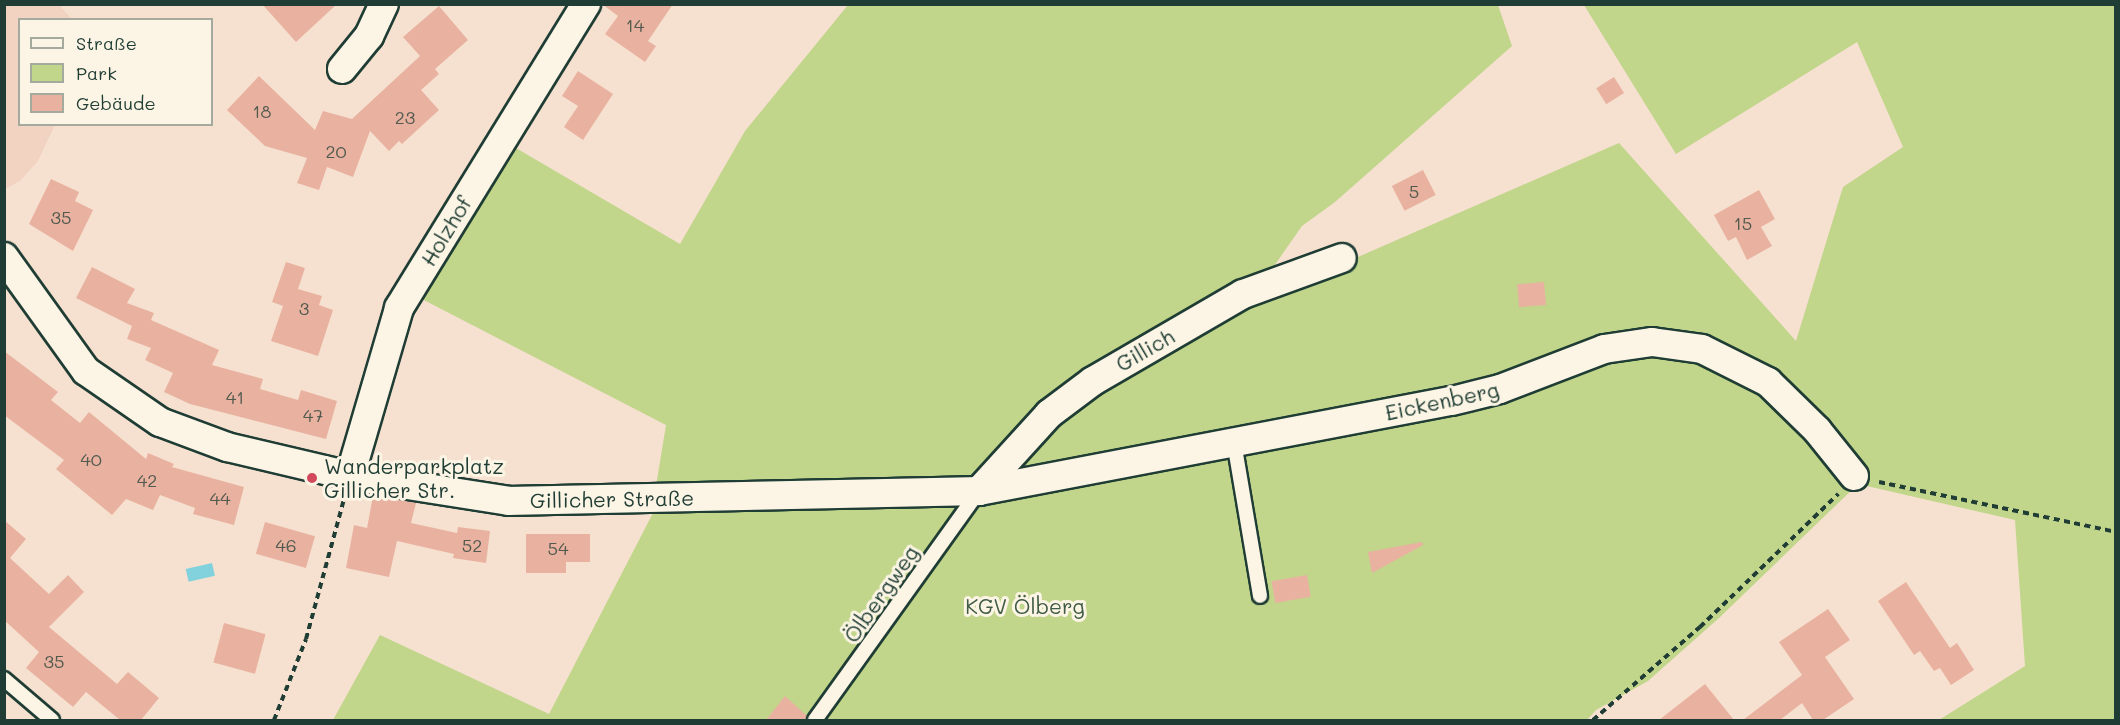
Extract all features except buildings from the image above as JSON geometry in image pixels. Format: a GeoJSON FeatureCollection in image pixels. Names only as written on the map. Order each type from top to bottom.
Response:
{"type":"FeatureCollection","features":[{"type":"Feature","properties":{"kind":"street"},"geometry":{"type":"LineString","coordinates":[[342,69],[369,36],[384,4]]}},
{"type":"Feature","properties":{"kind":"street","name":"Holzhof"},"geometry":{"type":"LineString","coordinates":[[350,476],[399,308],[586,4]]}},
{"type":"Feature","properties":{"kind":"street","name":"Gillicher Straße"},"geometry":{"type":"LineString","coordinates":[[4,257],[86,371],[116,395],[160,422],[227,447],[350,476],[509,501],[980,490]]}},
{"type":"Feature","properties":{"kind":"street","name":"Gillich"},"geometry":{"type":"LineString","coordinates":[[980,490],[1049,414],[1111,370],[1243,294],[1342,258]]}},
{"type":"Feature","properties":{"kind":"street","name":"Eickenberg"},"geometry":{"type":"LineString","coordinates":[[980,490],[1461,399],[1522,381],[1604,349],[1652,342],[1702,349],[1768,382],[1818,430],[1854,476]]}},
{"type":"Feature","properties":{"kind":"lane"},"geometry":{"type":"LineString","coordinates":[[1234,442],[1260,596]]}},
{"type":"Feature","properties":{"kind":"lane","name":"Ölbergweg"},"geometry":{"type":"LineString","coordinates":[[815,720],[980,490]]}},
{"type":"Feature","properties":{"kind":"lane"},"geometry":{"type":"LineString","coordinates":[[4,679],[52,720]]}},
{"type":"Feature","properties":{"kind":"path"},"geometry":{"type":"LineString","coordinates":[[274,720],[306,639],[350,476]]}},
{"type":"Feature","properties":{"kind":"path"},"geometry":{"type":"LineString","coordinates":[[1593,720],[1820,515],[1854,476],[2051,522],[2115,532]]}},
{"type":"Feature","properties":{"kind":"shaded area"},"geometry":{"type":"Polygon","coordinates":[[[5,4],[59,5],[71,18],[18,18],[18,126],[55,126],[38,161],[20,181],[5,189],[5,4]]]}},
{"type":"Feature","properties":{"kind":"green space","name":"KGV Ölberg"},"geometry":{"type":"Polygon","coordinates":[[[848,5],[1498,5],[1512,46],[1335,202],[1302,226],[1258,289],[1335,267],[1619,143],[1796,341],[1843,187],[1903,147],[1857,42],[1676,154],[1584,5],[2115,5],[2115,720],[1939,720],[2025,666],[2015,520],[1858,484],[1719,618],[1648,681],[1596,710],[1587,720],[333,720],[380,635],[549,714],[653,513],[972,501],[983,475],[655,492],[666,425],[416,296],[509,144],[680,244],[745,131],[848,5]]]}},
{"type":"Feature","properties":{"kind":"water"},"geometry":{"type":"Polygon","coordinates":[[[212,563],[215,576],[189,582],[186,569],[212,563]]]}},
{"type":"Feature","properties":{"kind":"place","name":"Wanderparkplatz Gillicher Str."},"geometry":{"type":"Point","coordinates":[312,478]}}]}
